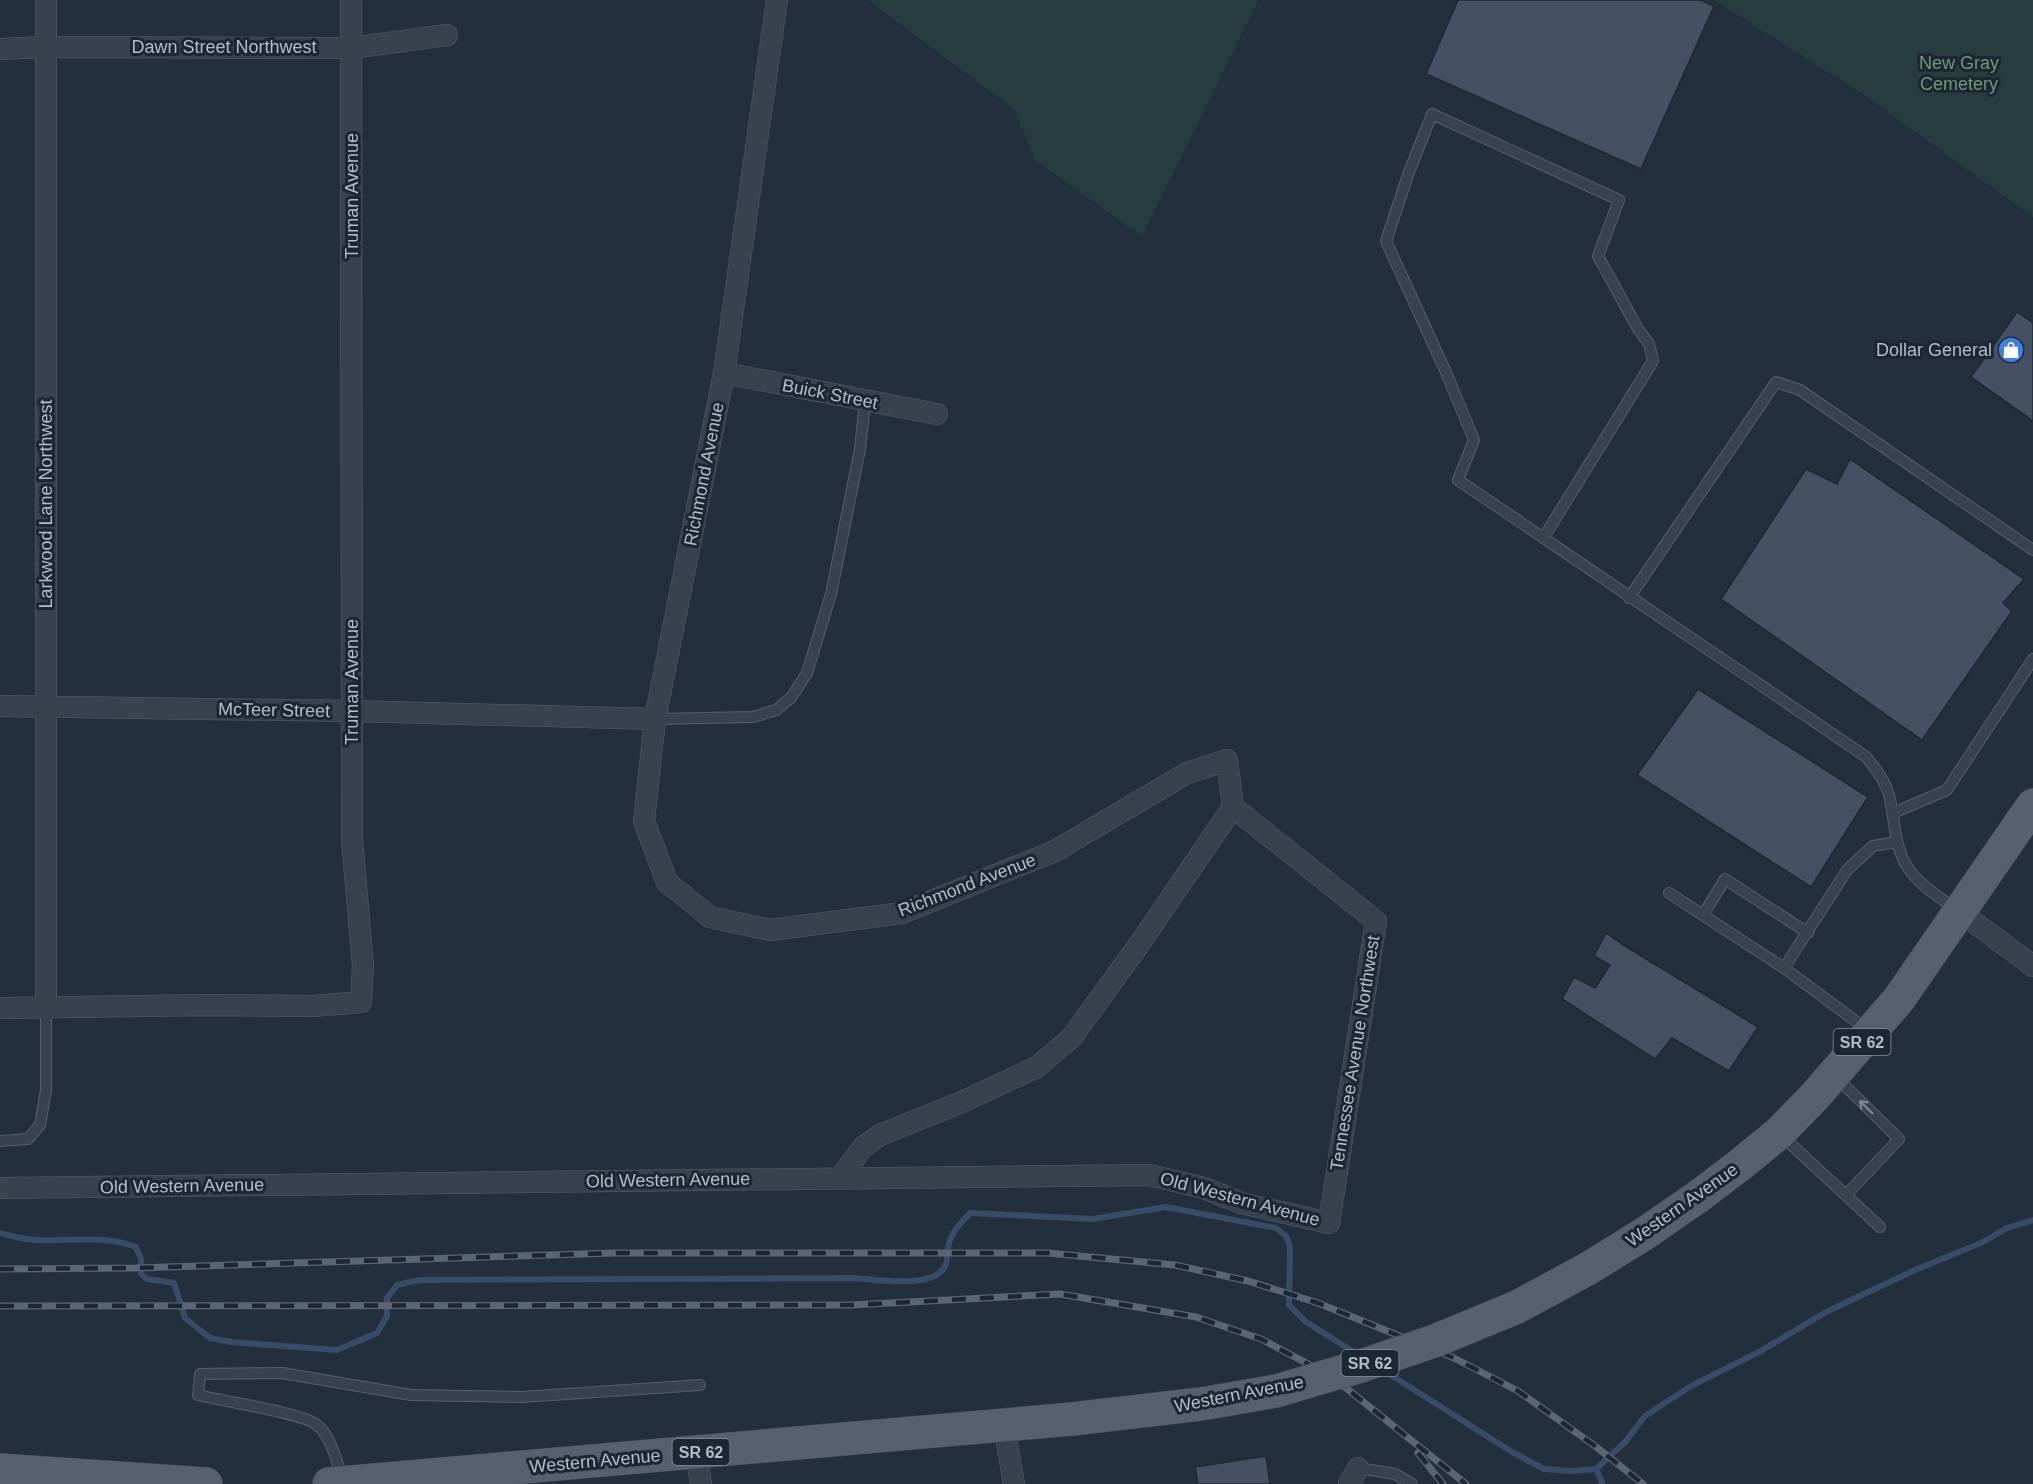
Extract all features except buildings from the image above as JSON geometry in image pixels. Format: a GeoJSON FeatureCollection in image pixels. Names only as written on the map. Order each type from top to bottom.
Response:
{"type":"FeatureCollection","features":[{"type":"Feature","properties":{"kind":"main road","name":"Western Avenue"},"geometry":{"type":"LineString","coordinates":[[336,1484],[380,1482],[1004,1426],[1201,1404],[1276,1391],[1437,1340],[1517,1307],[1589,1268],[1699,1196],[1779,1133],[1834,1075],[1899,999],[2033,805]]}},
{"type":"Feature","properties":{"kind":"main road"},"geometry":{"type":"LineString","coordinates":[[0,1470],[52,1479],[206,1484]]}},
{"type":"Feature","properties":{"kind":"street","name":"Larkwood Lane Northwest"},"geometry":{"type":"LineString","coordinates":[[46,0],[46,1008]]}},
{"type":"Feature","properties":{"kind":"street","name":"Truman Avenue"},"geometry":{"type":"LineString","coordinates":[[0,1008],[313,1006],[361,1002],[363,966],[352,839],[351,0]]}},
{"type":"Feature","properties":{"kind":"street","name":"Richmond Avenue"},"geometry":{"type":"LineString","coordinates":[[777,0],[724,373],[655,719],[644,821],[667,882],[710,917],[770,930],[902,913],[1055,850],[1187,773],[1227,760],[1233,807]]}},
{"type":"Feature","properties":{"kind":"street","name":"Dawn Street Northwest"},"geometry":{"type":"LineString","coordinates":[[0,49],[46,47],[351,48],[447,35]]}},
{"type":"Feature","properties":{"kind":"street","name":"Buick Street"},"geometry":{"type":"LineString","coordinates":[[724,373],[865,402],[937,414]]}},
{"type":"Feature","properties":{"kind":"street","name":"McTeer Street"},"geometry":{"type":"LineString","coordinates":[[0,706],[352,711],[655,719]]}},
{"type":"Feature","properties":{"kind":"street"},"geometry":{"type":"LineString","coordinates":[[840,1178],[862,1147],[880,1135],[962,1102],[1036,1067],[1072,1037],[1138,946],[1233,807]]}},
{"type":"Feature","properties":{"kind":"street","name":"Tennessee Avenue Northwest"},"geometry":{"type":"LineString","coordinates":[[1233,807],[1376,921],[1329,1222]]}},
{"type":"Feature","properties":{"kind":"street"},"geometry":{"type":"LineString","coordinates":[[1960,912],[2033,966]]}},
{"type":"Feature","properties":{"kind":"street","name":"Old Western Avenue"},"geometry":{"type":"LineString","coordinates":[[0,1188],[1149,1175],[1204,1188],[1241,1203],[1329,1222]]}},
{"type":"Feature","properties":{"kind":"street"},"geometry":{"type":"LineString","coordinates":[[1004,1426],[1014,1484]]}},
{"type":"Feature","properties":{"kind":"street"},"geometry":{"type":"LineString","coordinates":[[696,1452],[701,1484]]}},
{"type":"Feature","properties":{"kind":"lane"},"geometry":{"type":"LineString","coordinates":[[1544,537],[1653,360],[1649,344],[1638,329],[1598,256],[1619,200],[1432,114],[1409,172],[1386,241],[1474,440],[1458,480],[1865,756],[1876,769],[1888,793],[1897,842],[1906,866],[1922,884],[1960,912]]}},
{"type":"Feature","properties":{"kind":"lane"},"geometry":{"type":"LineString","coordinates":[[1629,598],[1776,382],[1800,390],[2033,550]]}},
{"type":"Feature","properties":{"kind":"lane"},"geometry":{"type":"LineString","coordinates":[[655,719],[753,717],[776,710],[790,698],[807,673],[831,594],[860,449],[865,402]]}},
{"type":"Feature","properties":{"kind":"lane"},"geometry":{"type":"LineString","coordinates":[[1893,813],[1947,790],[2033,659]]}},
{"type":"Feature","properties":{"kind":"lane"},"geometry":{"type":"LineString","coordinates":[[1784,968],[1847,870],[1873,846],[1897,842]]}},
{"type":"Feature","properties":{"kind":"lane"},"geometry":{"type":"LineString","coordinates":[[1703,915],[1725,879],[1808,933]]}},
{"type":"Feature","properties":{"kind":"lane"},"geometry":{"type":"LineString","coordinates":[[1669,893],[1784,968],[1871,1032]]}},
{"type":"Feature","properties":{"kind":"lane"},"geometry":{"type":"LineString","coordinates":[[0,1141],[28,1139],[40,1125],[46,1090],[46,1008]]}},
{"type":"Feature","properties":{"kind":"lane"},"geometry":{"type":"LineString","coordinates":[[1834,1075],[1899,1139],[1846,1195]]}},
{"type":"Feature","properties":{"kind":"lane"},"geometry":{"type":"LineString","coordinates":[[1779,1133],[1880,1227]]}},
{"type":"Feature","properties":{"kind":"lane"},"geometry":{"type":"LineString","coordinates":[[336,1484],[330,1444],[317,1424],[297,1416],[198,1395],[200,1374],[282,1373],[411,1395],[522,1397],[700,1385]]}},
{"type":"Feature","properties":{"kind":"lane"},"geometry":{"type":"LineString","coordinates":[[1353,1476],[1395,1474],[1412,1484]]}},
{"type":"Feature","properties":{"kind":"green space"},"geometry":{"type":"Polygon","coordinates":[[[868,0],[1259,0],[1142,236],[1035,160],[1014,109],[868,0]]]}},
{"type":"Feature","properties":{"kind":"green space","name":"New Gray Cemetery"},"geometry":{"type":"Polygon","coordinates":[[[1714,0],[2033,0],[2033,217],[1863,94],[1714,0]]]}},
{"type":"Feature","properties":{"kind":"waterway"},"geometry":{"type":"LineString","coordinates":[[0,1233],[32,1240],[86,1239],[123,1243],[136,1247],[141,1259],[141,1274],[147,1279],[174,1283],[185,1318],[210,1338],[231,1342],[337,1350],[377,1333],[387,1316],[387,1298],[397,1285],[419,1280],[853,1278],[917,1281],[939,1273],[945,1266],[951,1238],[970,1213],[1093,1219],[1166,1207],[1276,1228],[1286,1236],[1290,1246],[1289,1305],[1306,1322],[1359,1355]]}},
{"type":"Feature","properties":{"kind":"waterway"},"geometry":{"type":"LineString","coordinates":[[1383,1370],[1512,1452],[1544,1469],[1571,1471],[1596,1469],[1625,1442],[1645,1416],[1691,1386],[1759,1352],[1826,1312],[1915,1270],[1981,1243],[2007,1228],[2033,1220]]}},
{"type":"Feature","properties":{"kind":"waterway"},"geometry":{"type":"LineString","coordinates":[[1596,1469],[1603,1484]]}},
{"type":"Feature","properties":{"kind":"railway"},"geometry":{"type":"LineString","coordinates":[[0,1269],[135,1268],[614,1253],[1048,1253],[1175,1265],[1248,1281],[1318,1303],[1454,1358],[1518,1391],[1595,1446],[1643,1484]]}},
{"type":"Feature","properties":{"kind":"railway"},"geometry":{"type":"LineString","coordinates":[[0,1306],[852,1305],[1060,1294],[1196,1317],[1261,1339],[1331,1376],[1466,1484]]}},
{"type":"Feature","properties":{"kind":"railway"},"geometry":{"type":"LineString","coordinates":[[1418,1453],[1443,1484]]}},
{"type":"Feature","properties":{"kind":"place","name":"Dollar General"},"geometry":{"type":"Point","coordinates":[2011,350]}}]}
